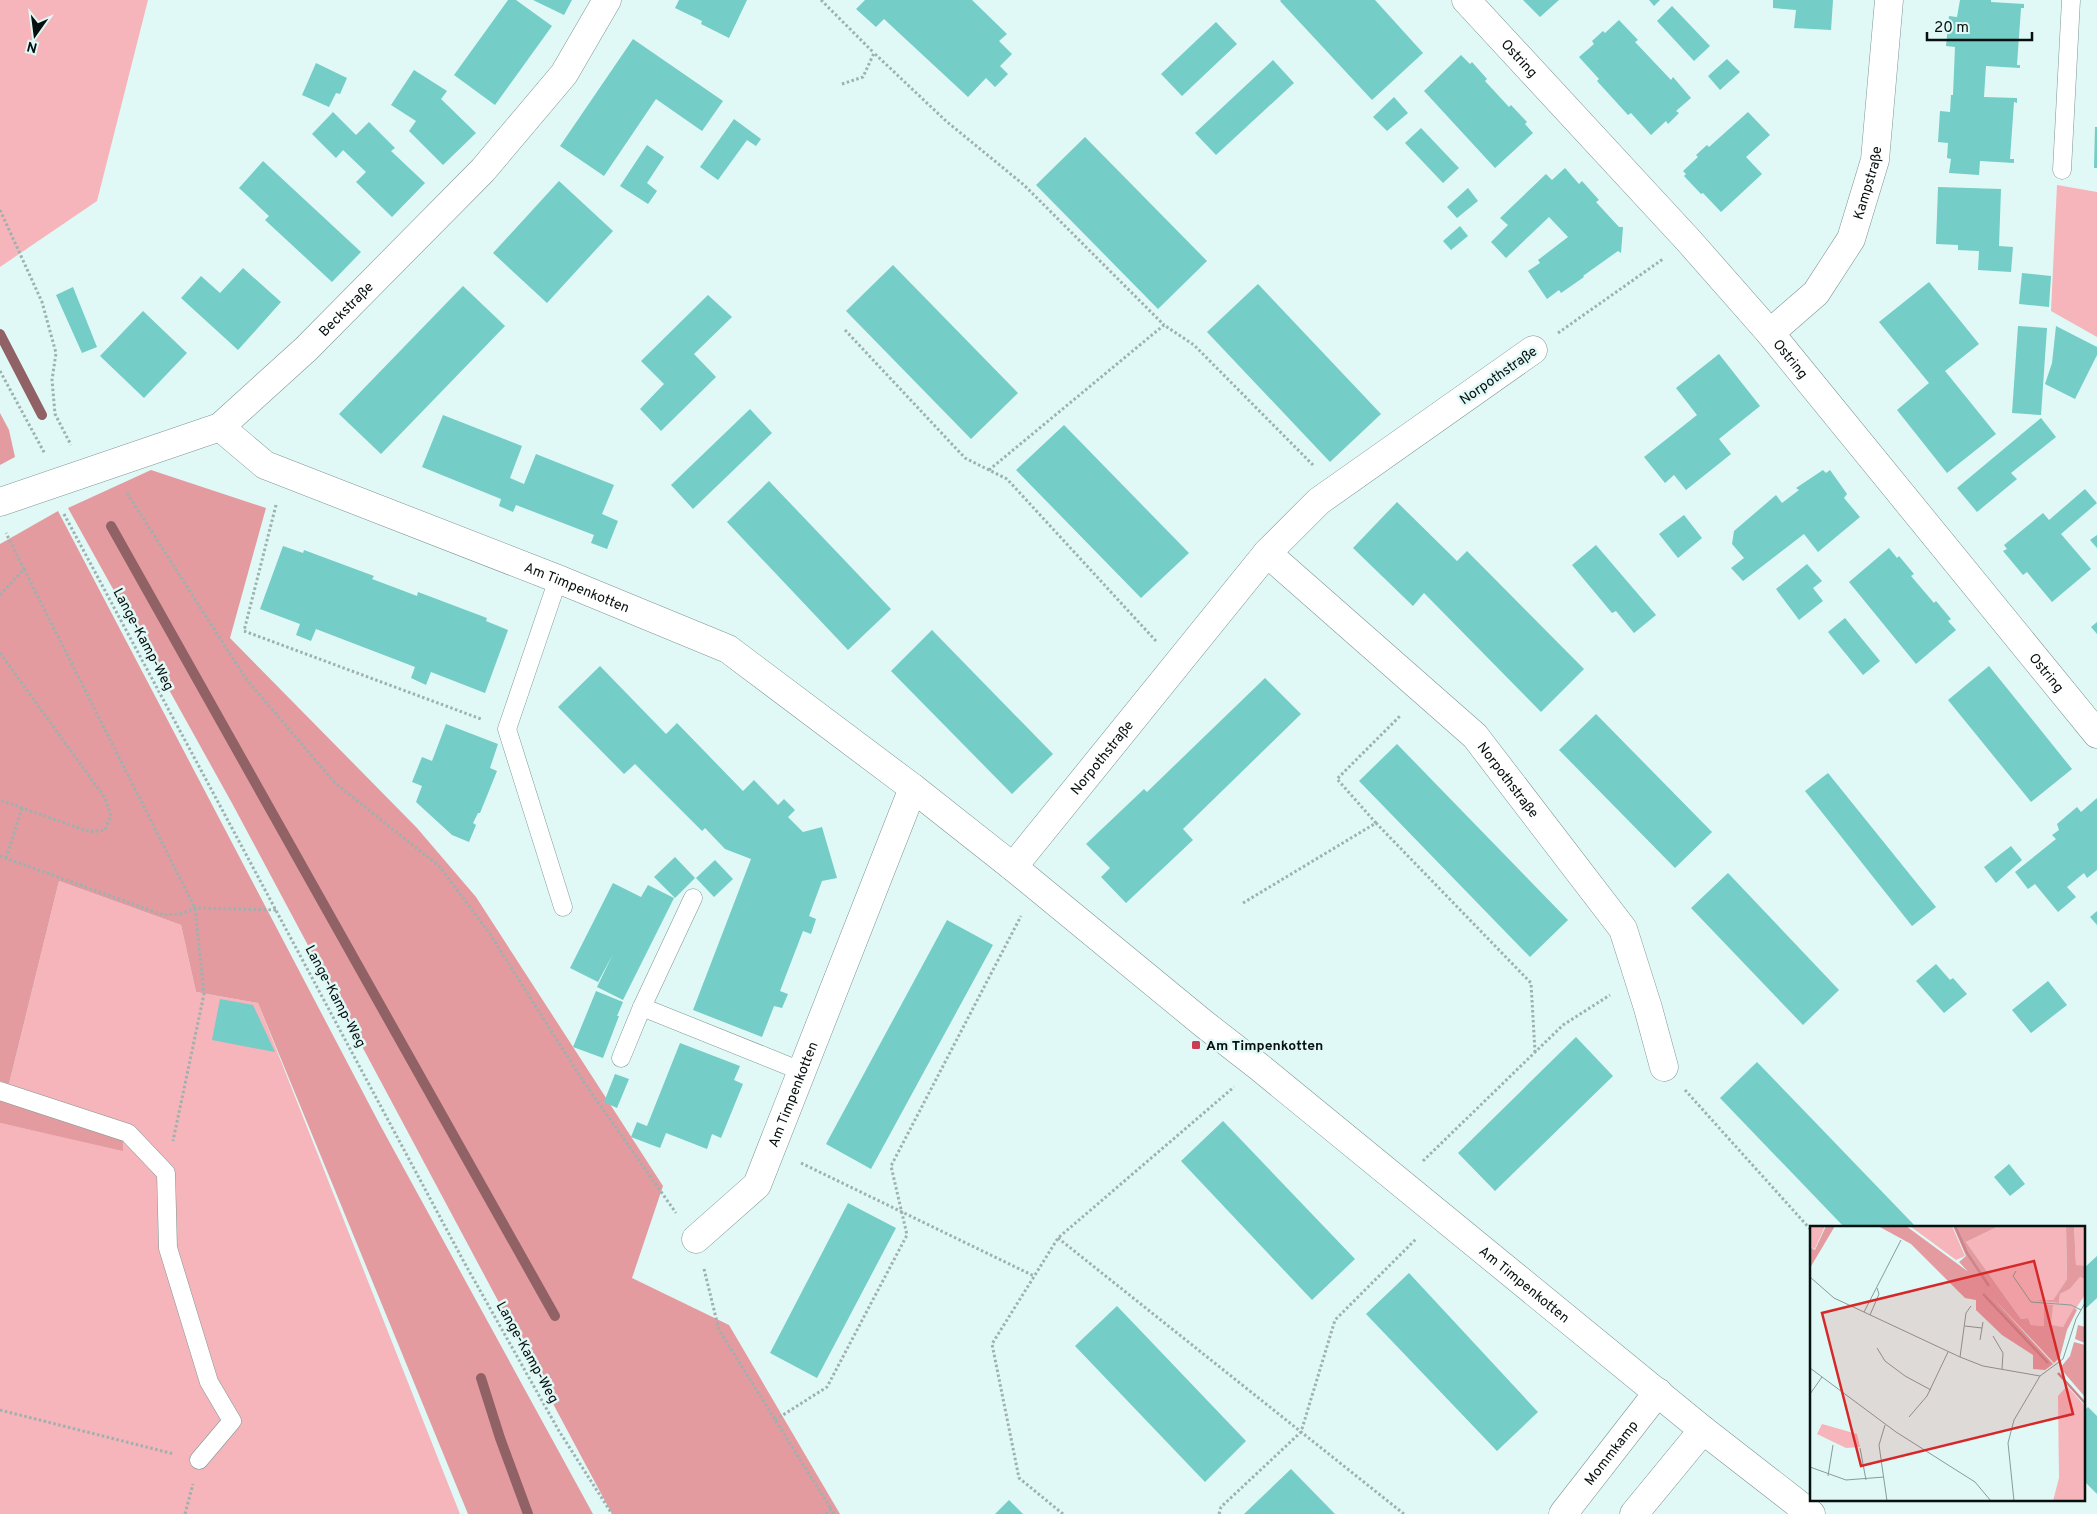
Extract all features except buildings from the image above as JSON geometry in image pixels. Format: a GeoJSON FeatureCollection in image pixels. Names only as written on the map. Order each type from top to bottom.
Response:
{"type":"FeatureCollection","features":[{"type":"Feature","properties":{"kind":"street","name":"Beckstraße"},"geometry":{"type":"LineString","coordinates":[[0,502],[59,480],[220,427],[306,349],[483,170],[564,74],[607,0]]}},
{"type":"Feature","properties":{"kind":"street","name":"Ostring"},"geometry":{"type":"LineString","coordinates":[[1466,0],[1689,241],[1770,333],[2097,734]]}},
{"type":"Feature","properties":{"kind":"street","name":"Kampstraße"},"geometry":{"type":"LineString","coordinates":[[1770,333],[1816,293],[1851,239],[1875,160],[1889,0]]}},
{"type":"Feature","properties":{"kind":"street","name":"Norpothstraße"},"geometry":{"type":"LineString","coordinates":[[1013,867],[1267,554],[1319,501],[1532,350]]}},
{"type":"Feature","properties":{"kind":"street","name":"Am Timpenkotten"},"geometry":{"type":"LineString","coordinates":[[220,427],[265,465],[558,579],[728,649],[913,788],[1013,867],[1703,1430],[1810,1514]]}},
{"type":"Feature","properties":{"kind":"street","name":"Norpothstraße"},"geometry":{"type":"LineString","coordinates":[[1267,554],[1475,736],[1623,928],[1664,1067]]}},
{"type":"Feature","properties":{"kind":"street","name":"Am Timpenkotten"},"geometry":{"type":"LineString","coordinates":[[696,1239],[756,1185],[913,788]]}},
{"type":"Feature","properties":{"kind":"street","name":"Mommkamp"},"geometry":{"type":"LineString","coordinates":[[1563,1514],[1658,1392]]}},
{"type":"Feature","properties":{"kind":"street"},"geometry":{"type":"LineString","coordinates":[[1634,1514],[1703,1430]]}},
{"type":"Feature","properties":{"kind":"lane"},"geometry":{"type":"LineString","coordinates":[[2062,170],[2071,0]]}},
{"type":"Feature","properties":{"kind":"lane"},"geometry":{"type":"LineString","coordinates":[[558,579],[508,729],[563,908]]}},
{"type":"Feature","properties":{"kind":"lane"},"geometry":{"type":"LineString","coordinates":[[621,1058],[642,1007],[694,898]]}},
{"type":"Feature","properties":{"kind":"lane"},"geometry":{"type":"LineString","coordinates":[[642,1007],[801,1071]]}},
{"type":"Feature","properties":{"kind":"lane"},"geometry":{"type":"LineString","coordinates":[[0,1091],[128,1133],[166,1174],[168,1248],[209,1382],[232,1420],[199,1460]]}},
{"type":"Feature","properties":{"kind":"path"},"geometry":{"type":"LineString","coordinates":[[821,0],[946,121],[1024,185],[1164,325],[1194,345],[1336,488]]}},
{"type":"Feature","properties":{"kind":"path"},"geometry":{"type":"LineString","coordinates":[[842,84],[863,77],[874,53]]}},
{"type":"Feature","properties":{"kind":"path"},"geometry":{"type":"LineString","coordinates":[[0,210],[42,302],[56,353],[52,380],[55,414],[97,468],[246,679],[335,783],[438,866],[490,934],[582,1081],[650,1178],[696,1239],[719,1330],[834,1514]]}},
{"type":"Feature","properties":{"kind":"path","name":"Norpothstraße"},"geometry":{"type":"LineString","coordinates":[[1532,350],[1689,241]]}},
{"type":"Feature","properties":{"kind":"path"},"geometry":{"type":"LineString","coordinates":[[989,470],[1164,325]]}},
{"type":"Feature","properties":{"kind":"path"},"geometry":{"type":"LineString","coordinates":[[846,330],[966,458],[1007,479],[1178,663]]}},
{"type":"Feature","properties":{"kind":"path"},"geometry":{"type":"LineString","coordinates":[[0,371],[59,480]]}},
{"type":"Feature","properties":{"kind":"path"},"geometry":{"type":"LineString","coordinates":[[284,472],[244,631],[508,729]]}},
{"type":"Feature","properties":{"kind":"path","name":"Lange-Kamp-Weg"},"geometry":{"type":"LineString","coordinates":[[59,480],[64,514],[464,1262],[559,1431],[612,1514]]}},
{"type":"Feature","properties":{"kind":"path"},"geometry":{"type":"LineString","coordinates":[[4,529],[195,908],[204,994],[166,1174]]}},
{"type":"Feature","properties":{"kind":"path"},"geometry":{"type":"LineString","coordinates":[[0,595],[24,569]]}},
{"type":"Feature","properties":{"kind":"path"},"geometry":{"type":"LineString","coordinates":[[0,653],[105,798],[111,816],[105,830],[90,832],[0,800]]}},
{"type":"Feature","properties":{"kind":"path"},"geometry":{"type":"LineString","coordinates":[[1425,692],[1337,779],[1376,823],[1531,983],[1536,1052]]}},
{"type":"Feature","properties":{"kind":"path"},"geometry":{"type":"LineString","coordinates":[[6,858],[22,808]]}},
{"type":"Feature","properties":{"kind":"path"},"geometry":{"type":"LineString","coordinates":[[1243,903],[1376,823]]}},
{"type":"Feature","properties":{"kind":"path"},"geometry":{"type":"LineString","coordinates":[[0,856],[162,915],[180,914],[195,908],[277,910]]}},
{"type":"Feature","properties":{"kind":"path"},"geometry":{"type":"LineString","coordinates":[[775,1420],[827,1387],[907,1235],[891,1166],[1017,920],[1042,891]]}},
{"type":"Feature","properties":{"kind":"path"},"geometry":{"type":"LineString","coordinates":[[1401,1182],[1563,1025],[1639,977]]}},
{"type":"Feature","properties":{"kind":"path"},"geometry":{"type":"LineString","coordinates":[[1063,1514],[1019,1478],[992,1344],[1058,1238],[1258,1066]]}},
{"type":"Feature","properties":{"kind":"path"},"geometry":{"type":"LineString","coordinates":[[1664,1067],[1810,1229]]}},
{"type":"Feature","properties":{"kind":"path"},"geometry":{"type":"LineString","coordinates":[[771,1148],[1034,1276]]}},
{"type":"Feature","properties":{"kind":"path"},"geometry":{"type":"LineString","coordinates":[[1219,1514],[1221,1507],[1301,1432],[1334,1320],[1440,1215]]}},
{"type":"Feature","properties":{"kind":"path"},"geometry":{"type":"LineString","coordinates":[[1058,1238],[1404,1514]]}},
{"type":"Feature","properties":{"kind":"path"},"geometry":{"type":"LineString","coordinates":[[0,1410],[199,1460],[185,1514]]}},
{"type":"Feature","properties":{"kind":"path"},"geometry":{"type":"LineString","coordinates":[[826,1514],[831,1510]]}},
{"type":"Feature","properties":{"kind":"shaded area"},"geometry":{"type":"Polygon","coordinates":[[[0,0],[148,0],[97,201],[0,267],[0,0]]]}},
{"type":"Feature","properties":{"kind":"shaded area"},"geometry":{"type":"Polygon","coordinates":[[[2057,185],[2097,192],[2097,337],[2051,311],[2057,185]]]}},
{"type":"Feature","properties":{"kind":"shaded area"},"geometry":{"type":"Polygon","coordinates":[[[0,413],[9,430],[15,457],[0,465],[0,413]]]}},
{"type":"Feature","properties":{"kind":"shaded area"},"geometry":{"type":"Polygon","coordinates":[[[151,470],[266,508],[230,638],[417,828],[476,897],[663,1186],[632,1278],[729,1325],[840,1514],[612,1514],[233,805],[68,508],[151,470]]]}},
{"type":"Feature","properties":{"kind":"shaded area"},"geometry":{"type":"Polygon","coordinates":[[[58,511],[379,1123],[593,1514],[468,1514],[258,1003],[196,992],[181,925],[59,881],[9,1084],[0,1081],[0,544],[58,511]]]}},
{"type":"Feature","properties":{"kind":"shaded area"},"geometry":{"type":"Polygon","coordinates":[[[59,881],[181,925],[196,992],[258,1003],[460,1514],[0,1514],[0,1123],[123,1150],[0,1099],[0,1081],[9,1084],[59,881]]]}},
{"type":"Feature","properties":{"kind":"shaded area"},"geometry":{"type":"Polygon","coordinates":[[[0,1099],[123,1137],[123,1151],[0,1123],[0,1099]]]}},
{"type":"Feature","properties":{"kind":"waterway"},"geometry":{"type":"LineString","coordinates":[[0,334],[42,415]]}},
{"type":"Feature","properties":{"kind":"waterway"},"geometry":{"type":"LineString","coordinates":[[111,526],[555,1316]]}},
{"type":"Feature","properties":{"kind":"waterway"},"geometry":{"type":"LineString","coordinates":[[481,1378],[500,1438],[528,1514]]}},
{"type":"Feature","properties":{"kind":"place","name":"Am Timpenkotten"},"geometry":{"type":"Point","coordinates":[1196,1045]}}]}
